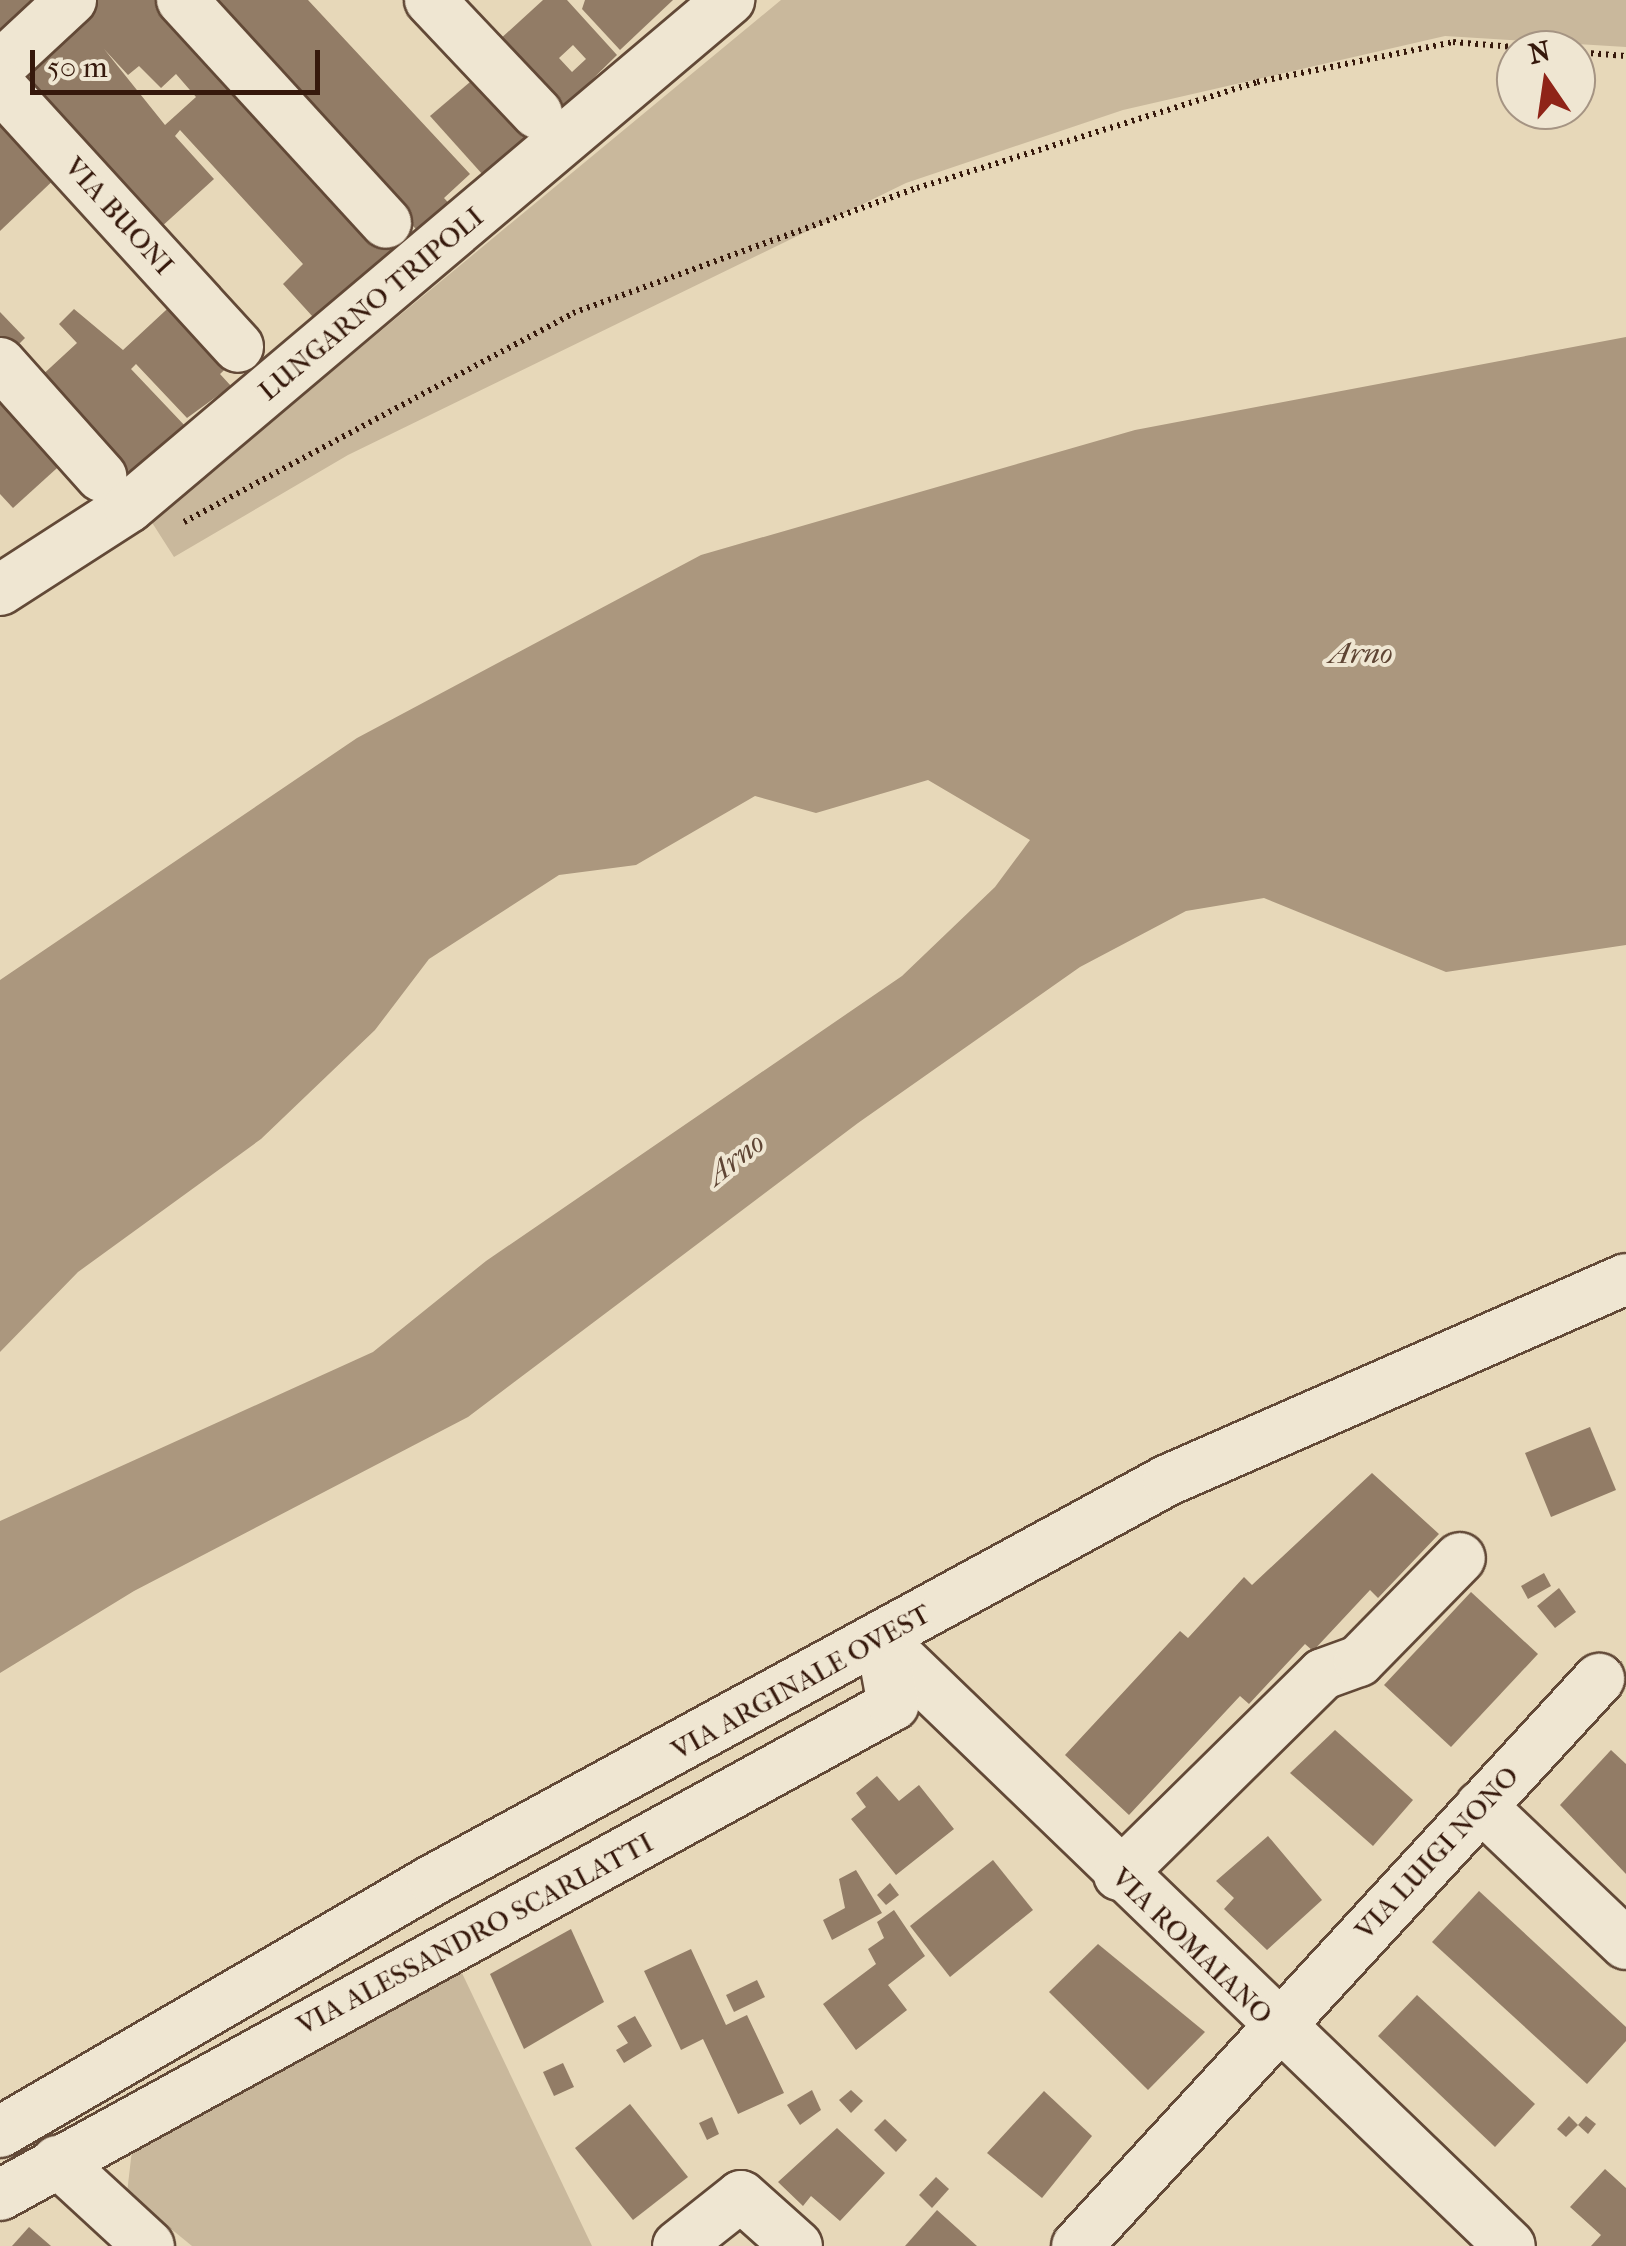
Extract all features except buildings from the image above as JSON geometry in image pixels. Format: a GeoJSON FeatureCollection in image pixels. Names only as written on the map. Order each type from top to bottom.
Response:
{"type":"FeatureCollection","features":[{"type":"Feature","properties":{"kind":"street"},"geometry":{"type":"LineString","coordinates":[[0,66],[71,0]]}},
{"type":"Feature","properties":{"kind":"street"},"geometry":{"type":"LineString","coordinates":[[182,0],[386,224]]}},
{"type":"Feature","properties":{"kind":"street"},"geometry":{"type":"LineString","coordinates":[[430,0],[537,114]]}},
{"type":"Feature","properties":{"kind":"street","name":"LUNGARNO TRIPOLI"},"geometry":{"type":"LineString","coordinates":[[0,590],[129,507],[720,8]]}},
{"type":"Feature","properties":{"kind":"street","name":"VIA BUONI"},"geometry":{"type":"LineString","coordinates":[[0,86],[238,346]]}},
{"type":"Feature","properties":{"kind":"street"},"geometry":{"type":"LineString","coordinates":[[0,363],[101,476]]}},
{"type":"Feature","properties":{"kind":"street","name":"VIA ARGINALE OVEST"},"geometry":{"type":"LineString","coordinates":[[0,2132],[432,1880],[880,1640],[1168,1480],[1626,1278]]}},
{"type":"Feature","properties":{"kind":"street"},"geometry":{"type":"LineString","coordinates":[[1120,1875],[1323,1674],[1359,1661],[1460,1558]]}},
{"type":"Feature","properties":{"kind":"street","name":"VIA ROMAIANO"},"geometry":{"type":"LineString","coordinates":[[880,1640],[1275,2027],[1510,2246]]}},
{"type":"Feature","properties":{"kind":"street","name":"VIA ALESSANDRO SCARLATTI"},"geometry":{"type":"LineString","coordinates":[[0,2195],[892,1705],[880,1640]]}},
{"type":"Feature","properties":{"kind":"street","name":"VIA LUIGI NONO"},"geometry":{"type":"LineString","coordinates":[[1076,2246],[1599,1679]]}},
{"type":"Feature","properties":{"kind":"street"},"geometry":{"type":"LineString","coordinates":[[1481,1806],[1626,1944]]}},
{"type":"Feature","properties":{"kind":"street"},"geometry":{"type":"LineString","coordinates":[[57,2161],[148,2246]]}},
{"type":"Feature","properties":{"kind":"street"},"geometry":{"type":"LineString","coordinates":[[678,2246],[741,2196],[796,2246]]}},
{"type":"Feature","properties":{"kind":"path"},"geometry":{"type":"LineString","coordinates":[[175,527],[573,314],[918,188],[1257,82],[1452,42],[1496,46]]}},
{"type":"Feature","properties":{"kind":"path"},"geometry":{"type":"LineString","coordinates":[[1596,54],[1626,56]]}},
{"type":"Feature","properties":{"kind":"shaded area"},"geometry":{"type":"Polygon","coordinates":[[[781,0],[1626,0],[1626,47],[1596,45],[1596,30],[1496,30],[1496,39],[1445,36],[1123,110],[906,183],[348,455],[174,557],[151,521],[781,0]]]}},
{"type":"Feature","properties":{"kind":"shaded area"},"geometry":{"type":"Polygon","coordinates":[[[461,1971],[592,2246],[192,2246],[127,2193],[132,2150],[461,1971]]]}},
{"type":"Feature","properties":{"kind":"water","name":"Arno"},"geometry":{"type":"Polygon","coordinates":[[[1626,337],[1626,945],[1446,972],[1264,898],[1186,911],[1080,967],[858,1123],[468,1417],[134,1591],[0,1673],[0,1521],[373,1352],[486,1261],[902,976],[995,887],[1030,840],[928,780],[816,813],[755,796],[636,865],[559,875],[429,959],[375,1030],[261,1139],[78,1272],[0,1352],[0,980],[357,738],[701,555],[1135,430],[1626,337]]]}}]}
